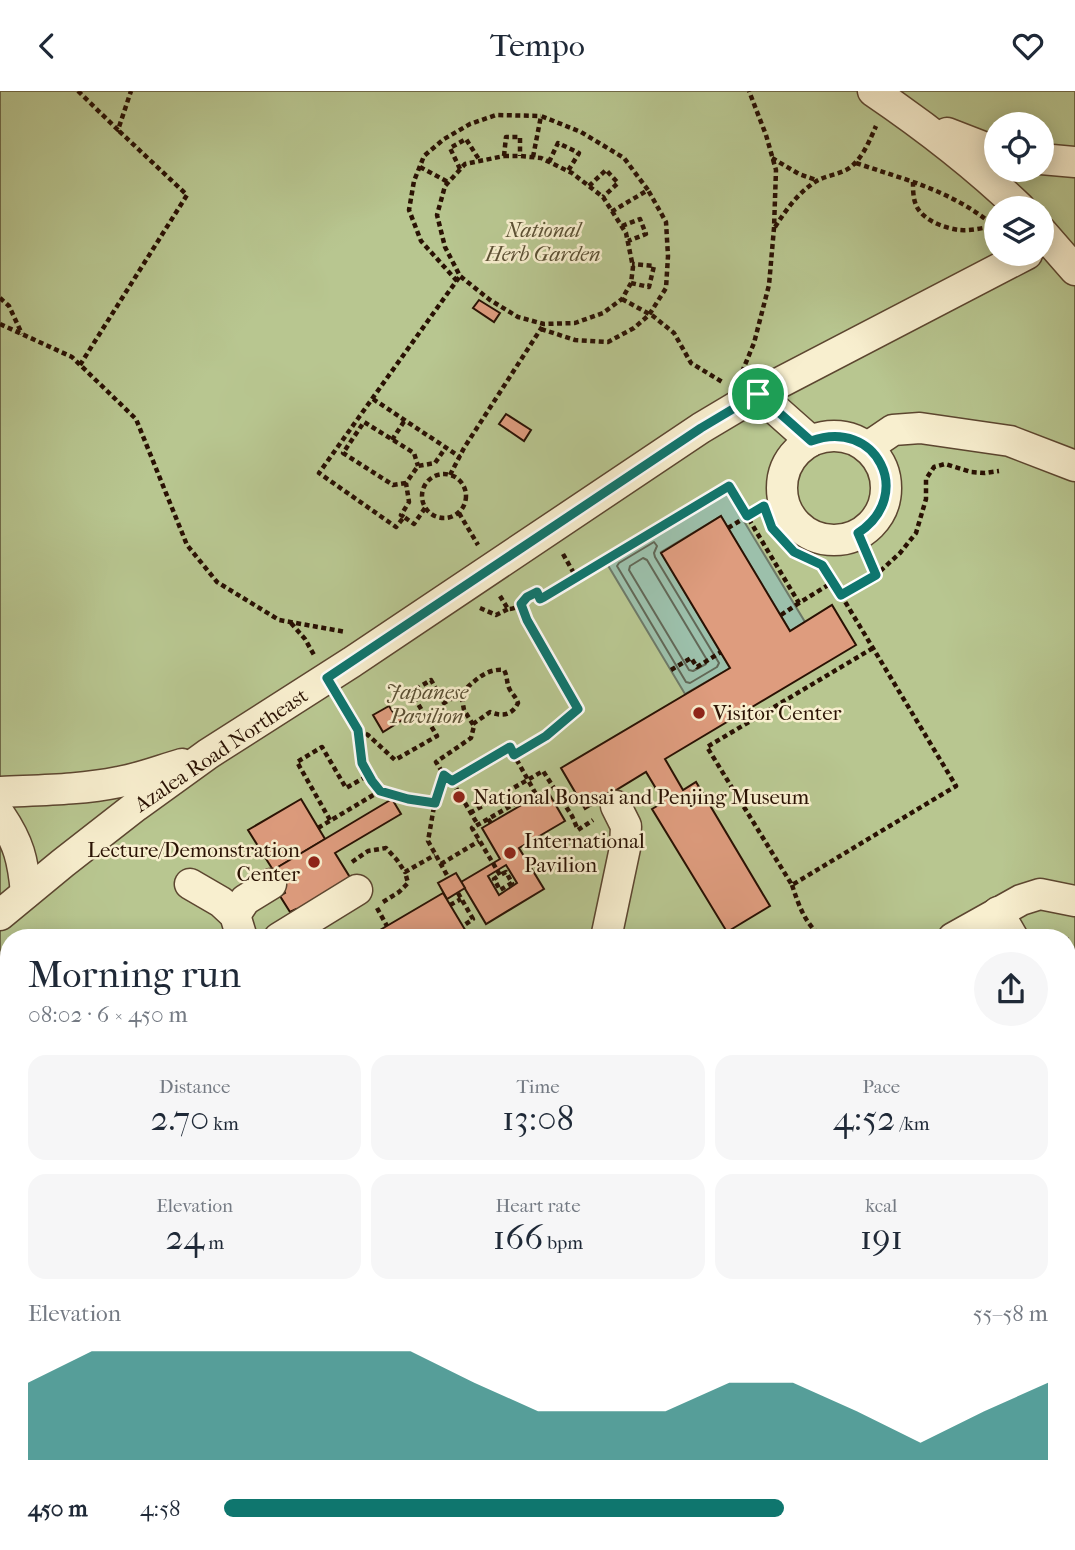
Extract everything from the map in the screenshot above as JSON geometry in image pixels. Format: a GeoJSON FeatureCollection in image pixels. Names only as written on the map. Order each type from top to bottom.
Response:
{"type":"FeatureCollection","features":[{"type":"Feature","properties":{"kind":"street"},"geometry":{"type":"LineString","coordinates":[[881,97],[965,157],[1007,196]]}},
{"type":"Feature","properties":{"kind":"street"},"geometry":{"type":"LineString","coordinates":[[919,122],[984,147]]}},
{"type":"Feature","properties":{"kind":"street"},"geometry":{"type":"LineString","coordinates":[[1054,160],[1075,162]]}},
{"type":"Feature","properties":{"kind":"street"},"geometry":{"type":"LineString","coordinates":[[1054,248],[1075,270]]}},
{"type":"Feature","properties":{"kind":"street","name":"Azalea Road Northeast"},"geometry":{"type":"LineString","coordinates":[[0,915],[136,806],[208,754],[327,678],[701,428],[747,389],[996,266]]}},
{"type":"Feature","properties":{"kind":"street"},"geometry":{"type":"LineString","coordinates":[[747,389],[811,441]]}},
{"type":"Feature","properties":{"kind":"street"},"geometry":{"type":"LineString","coordinates":[[867,447],[893,430],[920,428],[1010,441],[1075,466]]}},
{"type":"Feature","properties":{"kind":"street"},"geometry":{"type":"LineString","coordinates":[[821,437],[852,438],[867,447],[880,461],[887,485],[880,513],[870,526],[853,537],[831,539],[805,531],[786,509],[782,491],[783,477],[790,460],[796,452],[821,437]]}},
{"type":"Feature","properties":{"kind":"street"},"geometry":{"type":"LineString","coordinates":[[0,792],[107,784],[137,778],[208,754]]}},
{"type":"Feature","properties":{"kind":"street"},"geometry":{"type":"LineString","coordinates":[[608,929],[625,848],[626,826],[616,806]]}},
{"type":"Feature","properties":{"kind":"street"},"geometry":{"type":"LineString","coordinates":[[0,815],[17,844],[23,864],[26,893]]}},
{"type":"Feature","properties":{"kind":"street"},"geometry":{"type":"LineString","coordinates":[[291,929],[356,880]]}},
{"type":"Feature","properties":{"kind":"street"},"geometry":{"type":"LineString","coordinates":[[190,884],[221,902],[238,927]]}},
{"type":"Feature","properties":{"kind":"street"},"geometry":{"type":"LineString","coordinates":[[238,927],[245,900],[271,884]]}},
{"type":"Feature","properties":{"kind":"street"},"geometry":{"type":"LineString","coordinates":[[969,929],[1021,900],[1040,894],[1075,901]]}},
{"type":"Feature","properties":{"kind":"street"},"geometry":{"type":"LineString","coordinates":[[998,912],[1008,929]]}},
{"type":"Feature","properties":{"kind":"path"},"geometry":{"type":"LineString","coordinates":[[78,91],[187,195],[80,365]]}},
{"type":"Feature","properties":{"kind":"path"},"geometry":{"type":"LineString","coordinates":[[118,130],[131,91]]}},
{"type":"Feature","properties":{"kind":"path"},"geometry":{"type":"LineString","coordinates":[[622,299],[674,333],[691,363],[722,383],[747,389],[754,343],[769,285],[776,170],[749,91]]}},
{"type":"Feature","properties":{"kind":"path"},"geometry":{"type":"LineString","coordinates":[[774,228],[798,195],[817,180],[846,170],[856,163],[882,113],[881,97]]}},
{"type":"Feature","properties":{"kind":"path"},"geometry":{"type":"LineString","coordinates":[[496,115],[541,116],[581,132],[624,158],[648,190],[666,222],[666,288],[649,315],[634,328],[608,342],[575,340],[517,317],[490,300],[459,279],[421,241],[409,210],[414,181],[424,156],[444,139],[470,124],[496,115]]}},
{"type":"Feature","properties":{"kind":"path"},"geometry":{"type":"LineString","coordinates":[[534,157],[541,116]]}},
{"type":"Feature","properties":{"kind":"path"},"geometry":{"type":"LineString","coordinates":[[504,156],[506,137],[520,137],[520,156]]}},
{"type":"Feature","properties":{"kind":"path"},"geometry":{"type":"LineString","coordinates":[[460,169],[450,148],[466,139],[480,161]]}},
{"type":"Feature","properties":{"kind":"path"},"geometry":{"type":"LineString","coordinates":[[549,162],[558,143],[579,153],[568,171]]}},
{"type":"Feature","properties":{"kind":"path"},"geometry":{"type":"LineString","coordinates":[[459,279],[445,247],[437,215],[445,186],[465,164],[504,156],[520,156],[541,158],[568,171],[603,197],[626,233],[632,264],[631,283],[622,299],[603,313],[575,323],[542,327]]}},
{"type":"Feature","properties":{"kind":"path"},"geometry":{"type":"LineString","coordinates":[[772,158],[799,174],[817,180]]}},
{"type":"Feature","properties":{"kind":"path"},"geometry":{"type":"LineString","coordinates":[[856,163],[954,198],[984,217]]}},
{"type":"Feature","properties":{"kind":"path"},"geometry":{"type":"LineString","coordinates":[[420,167],[448,182]]}},
{"type":"Feature","properties":{"kind":"path"},"geometry":{"type":"LineString","coordinates":[[589,186],[606,170],[618,183],[603,197]]}},
{"type":"Feature","properties":{"kind":"path"},"geometry":{"type":"LineString","coordinates":[[913,182],[916,206],[930,220],[960,230],[984,227]]}},
{"type":"Feature","properties":{"kind":"path"},"geometry":{"type":"LineString","coordinates":[[611,212],[648,190]]}},
{"type":"Feature","properties":{"kind":"path"},"geometry":{"type":"LineString","coordinates":[[622,226],[640,219],[646,234],[628,241]]}},
{"type":"Feature","properties":{"kind":"path"},"geometry":{"type":"LineString","coordinates":[[631,283],[649,287],[653,266],[632,264]]}},
{"type":"Feature","properties":{"kind":"path"},"geometry":{"type":"LineString","coordinates":[[404,517],[396,527],[319,473],[459,279]]}},
{"type":"Feature","properties":{"kind":"path"},"geometry":{"type":"LineString","coordinates":[[0,298],[9,306],[23,335]]}},
{"type":"Feature","properties":{"kind":"path"},"geometry":{"type":"LineString","coordinates":[[0,324],[72,357],[136,419],[187,545],[217,582],[278,620],[345,632],[359,629]]}},
{"type":"Feature","properties":{"kind":"path"},"geometry":{"type":"LineString","coordinates":[[450,475],[542,327]]}},
{"type":"Feature","properties":{"kind":"path"},"geometry":{"type":"LineString","coordinates":[[373,399],[460,457]]}},
{"type":"Feature","properties":{"kind":"path"},"geometry":{"type":"LineString","coordinates":[[392,440],[405,420]]}},
{"type":"Feature","properties":{"kind":"path"},"geometry":{"type":"LineString","coordinates":[[418,466],[414,453],[364,422],[343,453],[393,485],[406,483],[418,466],[435,463],[446,447]]}},
{"type":"Feature","properties":{"kind":"path"},"geometry":{"type":"LineString","coordinates":[[841,595],[876,575],[900,553],[916,533],[926,499],[926,479],[931,470],[945,464],[971,472],[999,471]]}},
{"type":"Feature","properties":{"kind":"path"},"geometry":{"type":"LineString","coordinates":[[450,475],[461,482],[467,495],[463,508],[459,513],[445,518],[431,514],[425,508],[422,494],[425,486],[435,476],[450,475]]}},
{"type":"Feature","properties":{"kind":"path"},"geometry":{"type":"LineString","coordinates":[[406,483],[410,502],[401,515],[414,524],[425,508]]}},
{"type":"Feature","properties":{"kind":"path"},"geometry":{"type":"LineString","coordinates":[[503,600],[508,609],[513,609],[537,592],[540,599],[729,486],[799,603]]}},
{"type":"Feature","properties":{"kind":"path"},"geometry":{"type":"LineString","coordinates":[[729,528],[764,506],[772,528],[794,552],[822,565],[956,786],[792,885]]}},
{"type":"Feature","properties":{"kind":"path"},"geometry":{"type":"LineString","coordinates":[[459,513],[482,551]]}},
{"type":"Feature","properties":{"kind":"path"},"geometry":{"type":"LineString","coordinates":[[858,533],[876,575]]}},
{"type":"Feature","properties":{"kind":"path"},"geometry":{"type":"LineString","coordinates":[[562,551],[576,577]]}},
{"type":"Feature","properties":{"kind":"path"},"geometry":{"type":"LineString","coordinates":[[781,615],[833,582]]}},
{"type":"Feature","properties":{"kind":"path"},"geometry":{"type":"LineString","coordinates":[[514,755],[546,736],[578,709],[527,620],[521,604]]}},
{"type":"Feature","properties":{"kind":"path"},"geometry":{"type":"LineString","coordinates":[[290,622],[304,639],[358,730],[362,763],[380,791],[435,803]]}},
{"type":"Feature","properties":{"kind":"path"},"geometry":{"type":"LineString","coordinates":[[812,929],[800,911],[792,885],[707,747],[873,648]]}},
{"type":"Feature","properties":{"kind":"path"},"geometry":{"type":"LineString","coordinates":[[671,670],[691,658],[697,667],[721,652]]}},
{"type":"Feature","properties":{"kind":"path"},"geometry":{"type":"LineString","coordinates":[[358,730],[368,735],[395,760],[437,736],[411,692],[431,680],[444,703],[487,672],[503,670],[509,689],[518,702],[514,710],[506,715],[490,712],[473,724]]}},
{"type":"Feature","properties":{"kind":"path"},"geometry":{"type":"LineString","coordinates":[[461,693],[464,710],[474,726],[471,738],[436,762],[444,775],[452,781],[478,825]]}},
{"type":"Feature","properties":{"kind":"path"},"geometry":{"type":"LineString","coordinates":[[331,820],[297,762],[322,747],[345,788],[369,775]]}},
{"type":"Feature","properties":{"kind":"path"},"geometry":{"type":"LineString","coordinates":[[452,781],[510,747],[536,794],[490,821],[472,828],[500,875],[494,879],[500,890],[508,887]]}},
{"type":"Feature","properties":{"kind":"path"},"geometry":{"type":"LineString","coordinates":[[470,813],[543,771],[578,830],[616,806]]}},
{"type":"Feature","properties":{"kind":"path"},"geometry":{"type":"LineString","coordinates":[[444,775],[435,803],[428,841],[448,877]]}},
{"type":"Feature","properties":{"kind":"path"},"geometry":{"type":"LineString","coordinates":[[318,828],[380,791]]}},
{"type":"Feature","properties":{"kind":"path"},"geometry":{"type":"LineString","coordinates":[[441,864],[479,841]]}},
{"type":"Feature","properties":{"kind":"path"},"geometry":{"type":"LineString","coordinates":[[356,880],[351,862],[368,851],[386,848],[405,872],[408,883],[385,900]]}},
{"type":"Feature","properties":{"kind":"path"},"geometry":{"type":"LineString","coordinates":[[405,872],[435,855]]}},
{"type":"Feature","properties":{"kind":"path"},"geometry":{"type":"LineString","coordinates":[[458,893],[473,919],[463,926]]}},
{"type":"Feature","properties":{"kind":"path"},"geometry":{"type":"LineString","coordinates":[[450,905],[461,899]]}},
{"type":"Feature","properties":{"kind":"green space"},"geometry":{"type":"Polygon","coordinates":[[[0,91],[1075,91],[1075,929],[0,929],[0,91]]]}},
{"type":"Feature","properties":{"kind":"water"},"geometry":{"type":"Polygon","coordinates":[[[725,490],[805,622],[790,631],[721,516],[661,552],[730,668],[685,694],[606,562],[725,490]]]}},
{"type":"Feature","properties":{"kind":"building"},"geometry":{"type":"Polygon","coordinates":[[[479,300],[500,313],[494,322],[473,308],[479,300]]]}},
{"type":"Feature","properties":{"kind":"building"},"geometry":{"type":"Polygon","coordinates":[[[506,414],[531,430],[524,441],[499,424],[506,414]]]}},
{"type":"Feature","properties":{"kind":"building","name":"Visitor Center"},"geometry":{"type":"Polygon","coordinates":[[[721,516],[790,631],[832,605],[856,645],[665,759],[683,790],[696,782],[770,906],[732,929],[725,929],[652,809],[664,802],[646,772],[585,809],[561,768],[730,668],[661,553],[721,516]]]}},
{"type":"Feature","properties":{"kind":"building"},"geometry":{"type":"Polygon","coordinates":[[[389,706],[394,714],[399,711],[404,719],[383,732],[373,715],[389,706]]]}},
{"type":"Feature","properties":{"kind":"building","name":"International Pavilion"},"geometry":{"type":"Polygon","coordinates":[[[547,790],[565,821],[519,848],[544,889],[486,924],[461,882],[500,859],[482,828],[547,790]],[[506,865],[488,876],[499,895],[517,883],[506,865]]]}},
{"type":"Feature","properties":{"kind":"building"},"geometry":{"type":"Polygon","coordinates":[[[301,799],[325,839],[273,870],[248,830],[301,799]]]}},
{"type":"Feature","properties":{"kind":"building","name":"Lecture/Demonstration Center"},"geometry":{"type":"Polygon","coordinates":[[[392,799],[401,814],[335,853],[351,879],[297,911],[296,909],[290,912],[280,896],[285,893],[273,870],[392,799]]]}},
{"type":"Feature","properties":{"kind":"building"},"geometry":{"type":"Polygon","coordinates":[[[456,873],[465,888],[447,899],[438,883],[456,873]]]}},
{"type":"Feature","properties":{"kind":"building"},"geometry":{"type":"Polygon","coordinates":[[[443,893],[465,929],[382,929],[443,893]]]}},
{"type":"Feature","properties":{"kind":"place","name":"Visitor Center"},"geometry":{"type":"Point","coordinates":[699,713]}},
{"type":"Feature","properties":{"kind":"place","name":"National Bonsai and Penjing Museum"},"geometry":{"type":"Point","coordinates":[459,797]}},
{"type":"Feature","properties":{"kind":"place","name":"International Pavilion"},"geometry":{"type":"Point","coordinates":[510,853]}},
{"type":"Feature","properties":{"kind":"place","name":"Lecture/Demonstration Center"},"geometry":{"type":"Point","coordinates":[314,862]}},
{"type":"Feature","properties":{"kind":"route"},"geometry":{"type":"LineString","coordinates":[[758,394],[811,441],[821,437],[852,438],[867,447],[880,461],[887,485],[886,497],[880,513],[870,526],[858,533],[876,575],[841,595],[822,565],[794,552],[772,528],[764,506],[747,516],[729,486],[544,597],[540,599],[537,592],[521,604],[527,620],[578,709],[546,736],[514,755],[510,747],[452,781],[444,775],[435,803],[380,791],[362,763],[358,730],[327,678],[701,428],[758,394]]}},
{"type":"Feature","properties":{"kind":"park label","name":"National Herb Garden"},"geometry":{"type":"Point","coordinates":[543,242]}},
{"type":"Feature","properties":{"kind":"park label","name":"Japanese Pavilion"},"geometry":{"type":"Point","coordinates":[427,704]}}]}
